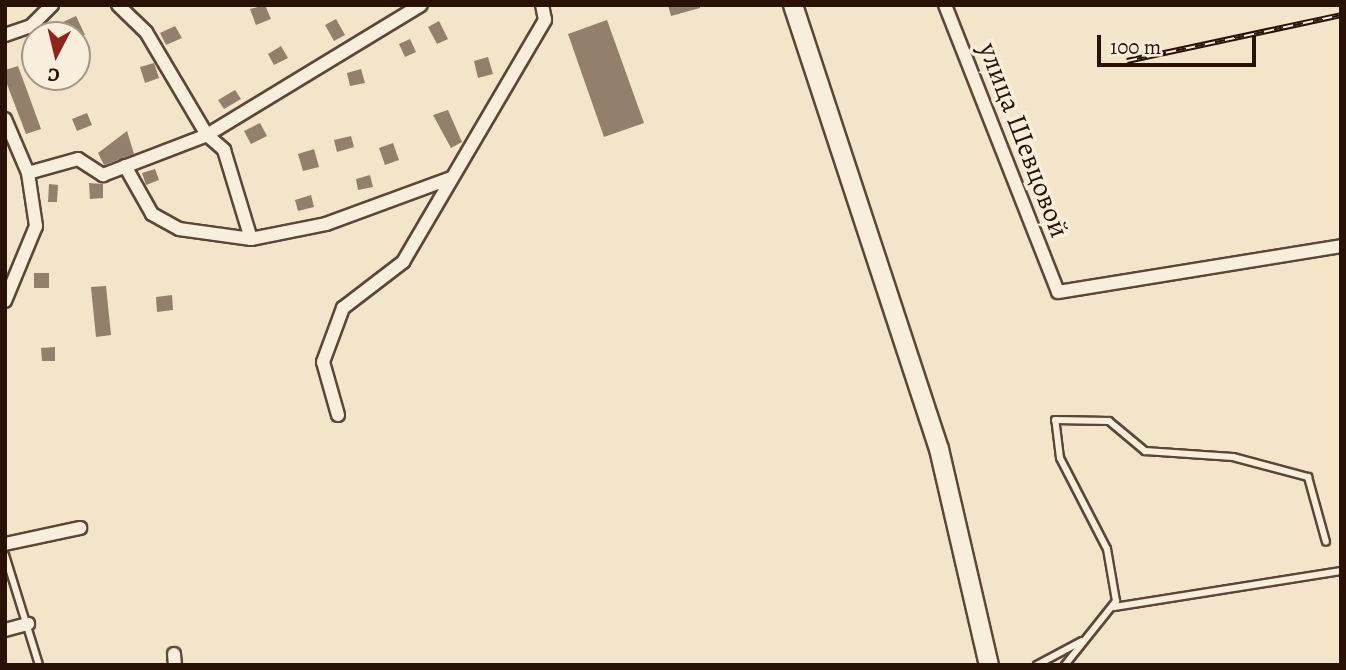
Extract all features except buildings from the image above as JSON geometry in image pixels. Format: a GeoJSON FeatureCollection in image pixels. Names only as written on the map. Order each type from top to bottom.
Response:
{"type":"FeatureCollection","features":[{"type":"Feature","properties":{"kind":"main road"},"geometry":{"type":"LineString","coordinates":[[793,5],[939,449],[989,665]]}},
{"type":"Feature","properties":{"kind":"street"},"geometry":{"type":"LineString","coordinates":[[5,35],[31,26],[52,5]]}},
{"type":"Feature","properties":{"kind":"street"},"geometry":{"type":"LineString","coordinates":[[118,5],[146,32],[207,135],[224,150],[251,239]]}},
{"type":"Feature","properties":{"kind":"street"},"geometry":{"type":"LineString","coordinates":[[28,173],[78,159],[103,175],[207,135],[421,5]]}},
{"type":"Feature","properties":{"kind":"street"},"geometry":{"type":"LineString","coordinates":[[338,415],[323,362],[343,308],[403,262],[545,20],[542,5]]}},
{"type":"Feature","properties":{"kind":"street","name":"улица Шевцовой"},"geometry":{"type":"LineString","coordinates":[[945,5],[1058,292],[1341,246]]}},
{"type":"Feature","properties":{"kind":"street"},"geometry":{"type":"LineString","coordinates":[[5,119],[28,173],[36,226],[5,301]]}},
{"type":"Feature","properties":{"kind":"street"},"geometry":{"type":"LineString","coordinates":[[125,166],[152,214],[179,229],[251,239],[326,224],[451,178]]}},
{"type":"Feature","properties":{"kind":"street"},"geometry":{"type":"LineString","coordinates":[[5,544],[80,528]]}},
{"type":"Feature","properties":{"kind":"street"},"geometry":{"type":"LineString","coordinates":[[5,630],[28,624]]}},
{"type":"Feature","properties":{"kind":"lane"},"geometry":{"type":"LineString","coordinates":[[1114,607],[1107,550],[1059,458],[1055,420],[1109,421],[1145,451],[1233,457],[1308,477],[1326,542]]}},
{"type":"Feature","properties":{"kind":"lane"},"geometry":{"type":"LineString","coordinates":[[5,555],[39,665]]}},
{"type":"Feature","properties":{"kind":"lane"},"geometry":{"type":"LineString","coordinates":[[1065,665],[1114,607],[1341,571]]}},
{"type":"Feature","properties":{"kind":"lane"},"geometry":{"type":"LineString","coordinates":[[1037,665],[1083,641]]}},
{"type":"Feature","properties":{"kind":"railway"},"geometry":{"type":"LineString","coordinates":[[1127,61],[1341,15]]}}]}
